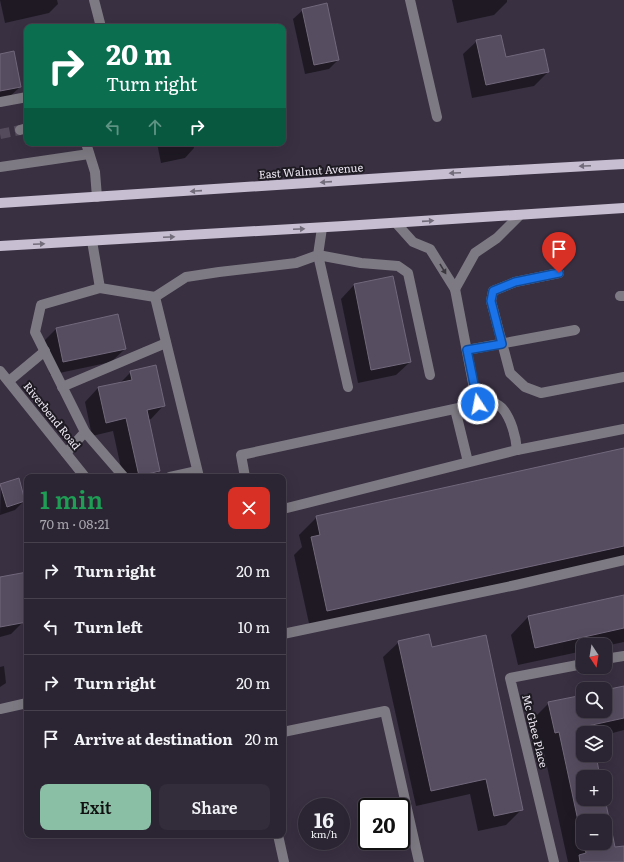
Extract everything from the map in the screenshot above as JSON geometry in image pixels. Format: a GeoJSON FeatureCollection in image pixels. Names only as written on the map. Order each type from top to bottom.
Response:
{"type":"FeatureCollection","features":[{"type":"Feature","properties":{"kind":"main road","name":"East Walnut Avenue"},"geometry":{"type":"LineString","coordinates":[[0,203],[437,174],[624,164]]}},
{"type":"Feature","properties":{"kind":"main road"},"geometry":{"type":"LineString","coordinates":[[0,246],[322,228],[624,208]]}},
{"type":"Feature","properties":{"kind":"street"},"geometry":{"type":"LineString","coordinates":[[94,0],[100,24]]}},
{"type":"Feature","properties":{"kind":"street"},"geometry":{"type":"LineString","coordinates":[[410,0],[437,117]]}},
{"type":"Feature","properties":{"kind":"street"},"geometry":{"type":"LineString","coordinates":[[0,102],[24,98]]}},
{"type":"Feature","properties":{"kind":"street"},"geometry":{"type":"LineString","coordinates":[[87,146],[95,172],[97,197]]}},
{"type":"Feature","properties":{"kind":"street"},"geometry":{"type":"LineString","coordinates":[[0,167],[88,154]]}},
{"type":"Feature","properties":{"kind":"street"},"geometry":{"type":"LineString","coordinates":[[455,289],[475,253],[497,238],[519,216]]}},
{"type":"Feature","properties":{"kind":"street"},"geometry":{"type":"LineString","coordinates":[[396,223],[413,242],[430,249],[455,289],[478,404]]}},
{"type":"Feature","properties":{"kind":"street"},"geometry":{"type":"LineString","coordinates":[[322,228],[318,255],[348,387]]}},
{"type":"Feature","properties":{"kind":"street"},"geometry":{"type":"LineString","coordinates":[[92,241],[100,288]]}},
{"type":"Feature","properties":{"kind":"street"},"geometry":{"type":"LineString","coordinates":[[121,474],[85,432],[35,332],[41,305],[100,288],[155,297],[186,277],[296,263],[318,255],[361,264],[398,266],[408,273],[430,375]]}},
{"type":"Feature","properties":{"kind":"street"},"geometry":{"type":"LineString","coordinates":[[559,273],[515,282],[493,291],[491,301],[510,373],[525,387],[541,393],[624,377]]}},
{"type":"Feature","properties":{"kind":"street"},"geometry":{"type":"LineString","coordinates":[[155,297],[198,474]]}},
{"type":"Feature","properties":{"kind":"street"},"geometry":{"type":"LineString","coordinates":[[467,350],[574,330]]}},
{"type":"Feature","properties":{"kind":"street"},"geometry":{"type":"LineString","coordinates":[[62,387],[166,343]]}},
{"type":"Feature","properties":{"kind":"street"},"geometry":{"type":"LineString","coordinates":[[9,381],[45,352]]}},
{"type":"Feature","properties":{"kind":"street","name":"Riverbend Road"},"geometry":{"type":"LineString","coordinates":[[0,371],[83,474]]}},
{"type":"Feature","properties":{"kind":"street"},"geometry":{"type":"LineString","coordinates":[[244,474],[241,455],[490,401],[501,407],[510,422],[516,439],[517,450]]}},
{"type":"Feature","properties":{"kind":"street"},"geometry":{"type":"LineString","coordinates":[[455,409],[468,462]]}},
{"type":"Feature","properties":{"kind":"street"},"geometry":{"type":"LineString","coordinates":[[286,508],[517,450],[624,429]]}},
{"type":"Feature","properties":{"kind":"street"},"geometry":{"type":"LineString","coordinates":[[66,453],[85,432]]}},
{"type":"Feature","properties":{"kind":"street"},"geometry":{"type":"LineString","coordinates":[[286,633],[624,560]]}},
{"type":"Feature","properties":{"kind":"street"},"geometry":{"type":"LineString","coordinates":[[612,658],[624,656]]}},
{"type":"Feature","properties":{"kind":"street","name":"Mc Ghee Place"},"geometry":{"type":"LineString","coordinates":[[554,862],[510,678],[576,665]]}},
{"type":"Feature","properties":{"kind":"street"},"geometry":{"type":"LineString","coordinates":[[0,709],[24,704]]}},
{"type":"Feature","properties":{"kind":"street"},"geometry":{"type":"LineString","coordinates":[[286,731],[385,711],[419,862]]}},
{"type":"Feature","properties":{"kind":"street"},"geometry":{"type":"LineString","coordinates":[[279,838],[284,862]]}},
{"type":"Feature","properties":{"kind":"building"},"geometry":{"type":"Polygon","coordinates":[[[327,3],[339,60],[314,65],[302,9],[327,3]]]}},
{"type":"Feature","properties":{"kind":"building"},"geometry":{"type":"Polygon","coordinates":[[[501,35],[506,57],[544,49],[549,72],[486,85],[476,40],[501,35]]]}},
{"type":"Feature","properties":{"kind":"building"},"geometry":{"type":"Polygon","coordinates":[[[14,51],[21,87],[0,91],[0,54],[14,51]]]}},
{"type":"Feature","properties":{"kind":"building"},"geometry":{"type":"Polygon","coordinates":[[[393,276],[411,362],[371,370],[354,284],[393,276]]]}},
{"type":"Feature","properties":{"kind":"building"},"geometry":{"type":"Polygon","coordinates":[[[118,314],[126,349],[63,362],[56,328],[118,314]]]}},
{"type":"Feature","properties":{"kind":"building"},"geometry":{"type":"Polygon","coordinates":[[[156,365],[165,406],[147,410],[160,471],[147,474],[139,474],[126,418],[106,423],[98,387],[132,380],[130,371],[156,365]]]}},
{"type":"Feature","properties":{"kind":"building"},"geometry":{"type":"Polygon","coordinates":[[[624,448],[624,546],[327,611],[311,537],[320,535],[316,516],[624,448]]]}},
{"type":"Feature","properties":{"kind":"building"},"geometry":{"type":"Polygon","coordinates":[[[19,478],[24,501],[7,507],[0,484],[19,478]]]}},
{"type":"Feature","properties":{"kind":"building"},"geometry":{"type":"Polygon","coordinates":[[[24,573],[24,623],[0,627],[0,577],[24,573]]]}},
{"type":"Feature","properties":{"kind":"building"},"geometry":{"type":"Polygon","coordinates":[[[624,595],[624,628],[535,648],[528,616],[624,595]]]}},
{"type":"Feature","properties":{"kind":"building"},"geometry":{"type":"Polygon","coordinates":[[[429,634],[432,647],[486,635],[523,810],[494,816],[486,779],[431,791],[398,641],[429,634]]]}},
{"type":"Feature","properties":{"kind":"building"},"geometry":{"type":"Polygon","coordinates":[[[624,686],[624,718],[588,726],[576,726],[576,762],[597,762],[599,770],[576,770],[576,806],[606,806],[608,814],[577,814],[559,732],[555,733],[548,702],[576,696],[576,718],[612,718],[612,689],[624,686]]]}},
{"type":"Feature","properties":{"kind":"building"},"geometry":{"type":"Polygon","coordinates":[[[612,833],[615,847],[624,846],[624,862],[580,862],[579,855],[586,853],[585,850],[612,850],[612,833]]]}},
{"type":"Feature","properties":{"kind":"tunnel"},"geometry":{"type":"LineString","coordinates":[[0,134],[20,130]]}},
{"type":"Feature","properties":{"kind":"route"},"geometry":{"type":"LineString","coordinates":[[478,404],[467,350],[502,344],[491,301],[493,291],[515,282],[559,273]]}}]}
